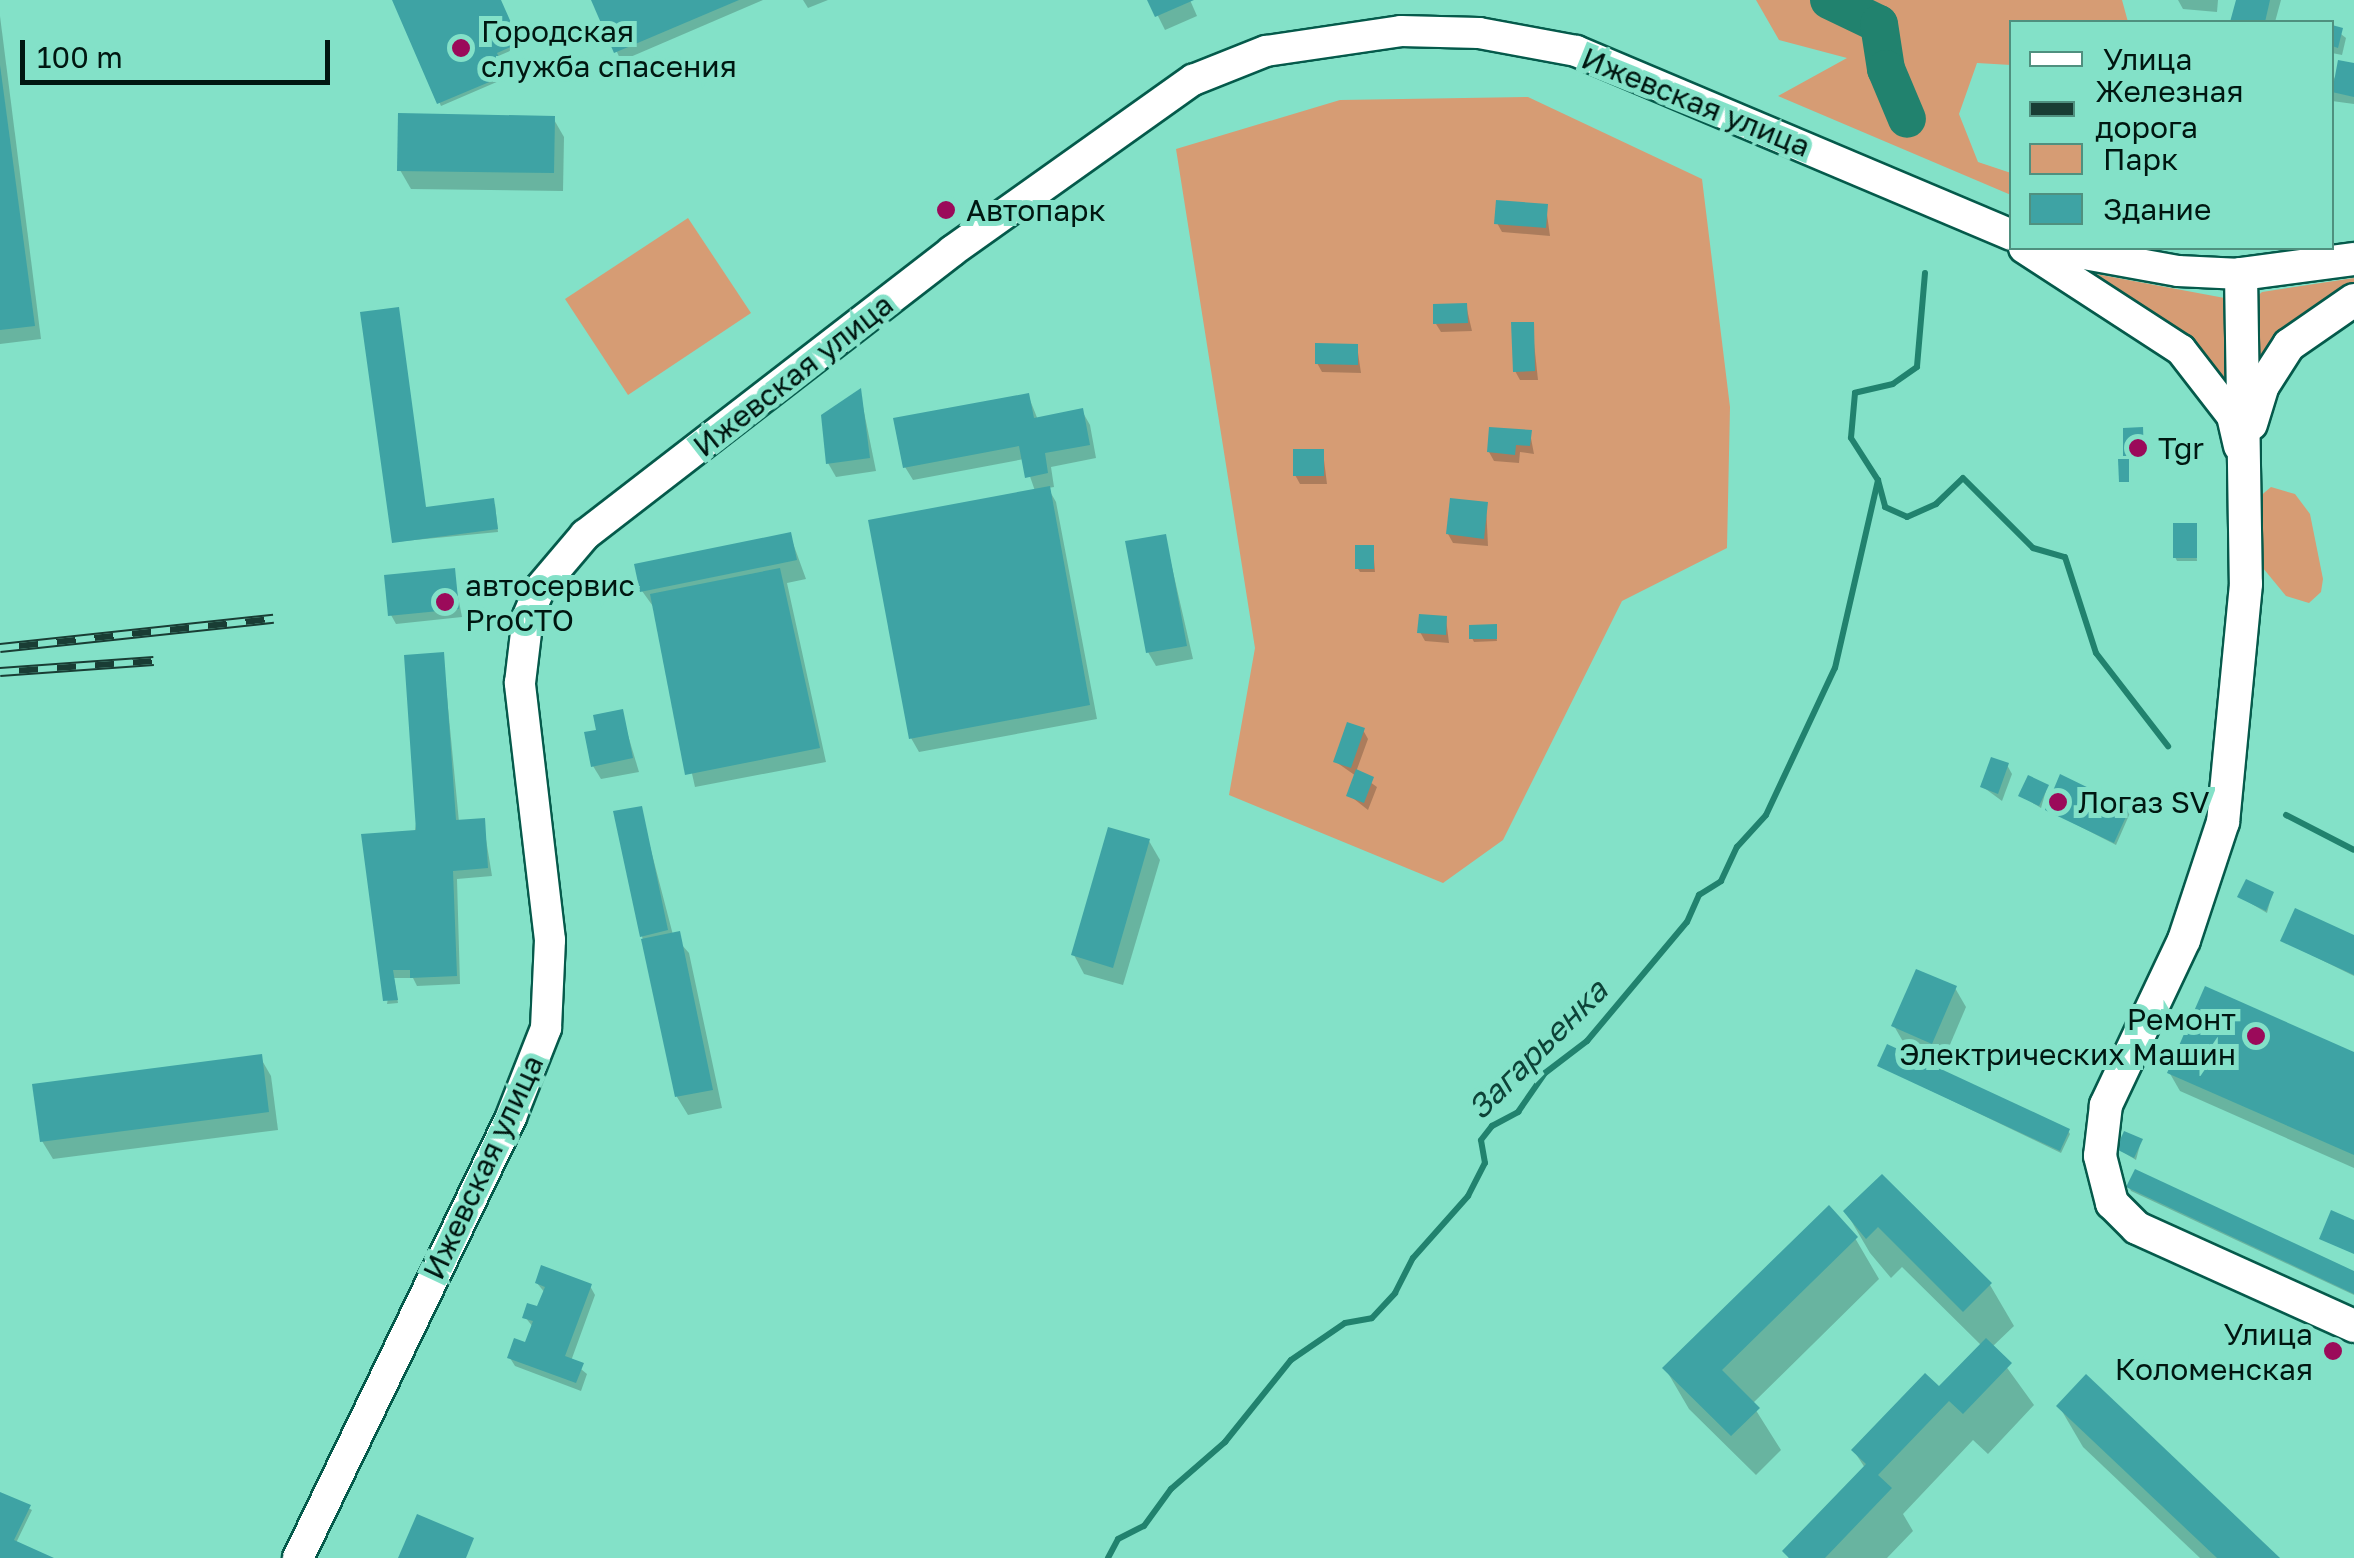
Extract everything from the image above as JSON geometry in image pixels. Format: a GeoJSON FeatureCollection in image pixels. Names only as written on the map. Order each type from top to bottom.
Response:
{"type":"FeatureCollection","features":[{"type":"Feature","properties":{"kind":"main road"},"geometry":{"type":"LineString","coordinates":[[2354,259],[2241,274],[2245,602],[2223,822],[2184,940],[2106,1105],[2103,1180],[2112,1203],[2137,1228],[2354,1326]]}},
{"type":"Feature","properties":{"kind":"main road"},"geometry":{"type":"LineString","coordinates":[[2246,473],[2252,420],[2275,364],[2289,345],[2354,300]]}},
{"type":"Feature","properties":{"kind":"street","name":"Ижевская улица"},"geometry":{"type":"LineString","coordinates":[[298,1558],[511,1117],[546,1028],[550,940],[520,683],[528,616],[540,588],[585,535],[1113,134],[1193,80],[1266,51],[1322,38],[1479,33],[1576,51],[1662,82],[2005,234]]}},
{"type":"Feature","properties":{"kind":"street"},"geometry":{"type":"LineString","coordinates":[[2027,250],[2181,350],[2232,416],[2246,473]]}},
{"type":"Feature","properties":{"kind":"street"},"geometry":{"type":"LineString","coordinates":[[2062,250],[2178,271],[2241,274]]}},
{"type":"Feature","properties":{"kind":"green space"},"geometry":{"type":"Polygon","coordinates":[[[1756,0],[2122,0],[2127,20],[2009,20],[2009,65],[1977,63],[1959,114],[1978,162],[2009,172],[2009,194],[1778,96],[1847,58],[1779,40],[1756,0]]]}},
{"type":"Feature","properties":{"kind":"green space"},"geometry":{"type":"Polygon","coordinates":[[[1528,97],[1702,179],[1730,407],[1727,548],[1622,601],[1503,840],[1443,883],[1229,795],[1255,648],[1176,149],[1340,100],[1528,97]]]}},
{"type":"Feature","properties":{"kind":"green space"},"geometry":{"type":"Polygon","coordinates":[[[688,218],[751,313],[628,395],[565,299],[688,218]]]}},
{"type":"Feature","properties":{"kind":"green space"},"geometry":{"type":"Polygon","coordinates":[[[2096,274],[2230,299],[2230,394],[2095,279],[2096,274]]]}},
{"type":"Feature","properties":{"kind":"green space"},"geometry":{"type":"Polygon","coordinates":[[[2354,278],[2354,288],[2254,375],[2253,300],[2262,292],[2354,278]]]}},
{"type":"Feature","properties":{"kind":"green space"},"geometry":{"type":"Polygon","coordinates":[[[2271,487],[2295,494],[2310,514],[2323,579],[2321,592],[2309,603],[2286,596],[2258,562],[2258,498],[2271,487]]]}},
{"type":"Feature","properties":{"kind":"building","name":"Городская служба спасения"},"geometry":{"type":"Polygon","coordinates":[[[392,0],[501,0],[520,43],[497,53],[506,75],[437,104],[392,0]]]}},
{"type":"Feature","properties":{"kind":"building"},"geometry":{"type":"Polygon","coordinates":[[[591,0],[739,0],[614,53],[591,0]]]}},
{"type":"Feature","properties":{"kind":"building"},"geometry":{"type":"Polygon","coordinates":[[[1147,0],[1194,0],[1155,17],[1147,0]]]}},
{"type":"Feature","properties":{"kind":"building"},"geometry":{"type":"Polygon","coordinates":[[[2236,0],[2270,0],[2265,20],[2231,20],[2236,0]]]}},
{"type":"Feature","properties":{"kind":"building"},"geometry":{"type":"Polygon","coordinates":[[[2334,26],[2343,28],[2338,48],[2334,47],[2334,26]]]}},
{"type":"Feature","properties":{"kind":"building"},"geometry":{"type":"Polygon","coordinates":[[[2338,60],[2354,63],[2354,97],[2334,92],[2338,60]]]}},
{"type":"Feature","properties":{"kind":"building"},"geometry":{"type":"Polygon","coordinates":[[[0,65],[35,326],[0,330],[0,65]]]}},
{"type":"Feature","properties":{"kind":"building"},"geometry":{"type":"Polygon","coordinates":[[[398,113],[555,116],[554,173],[397,171],[398,113]]]}},
{"type":"Feature","properties":{"kind":"building"},"geometry":{"type":"Polygon","coordinates":[[[1496,200],[1548,204],[1546,228],[1494,224],[1496,200]]]}},
{"type":"Feature","properties":{"kind":"building"},"geometry":{"type":"Polygon","coordinates":[[[1467,303],[1468,323],[1433,324],[1433,304],[1467,303]]]}},
{"type":"Feature","properties":{"kind":"building"},"geometry":{"type":"Polygon","coordinates":[[[399,307],[426,507],[494,498],[498,529],[392,543],[360,312],[399,307]]]}},
{"type":"Feature","properties":{"kind":"building"},"geometry":{"type":"Polygon","coordinates":[[[1511,322],[1534,322],[1535,371],[1513,372],[1511,322]]]}},
{"type":"Feature","properties":{"kind":"building"},"geometry":{"type":"Polygon","coordinates":[[[1315,343],[1358,344],[1358,365],[1315,364],[1315,343]]]}},
{"type":"Feature","properties":{"kind":"building"},"geometry":{"type":"Polygon","coordinates":[[[861,388],[870,458],[826,464],[821,415],[861,388]]]}},
{"type":"Feature","properties":{"kind":"building"},"geometry":{"type":"Polygon","coordinates":[[[1029,393],[1034,418],[1083,408],[1090,445],[1045,453],[1048,473],[1025,478],[1019,446],[903,468],[893,418],[1029,393]]]}},
{"type":"Feature","properties":{"kind":"building"},"geometry":{"type":"Polygon","coordinates":[[[1489,427],[1532,430],[1530,446],[1516,445],[1515,455],[1487,452],[1489,427]]]}},
{"type":"Feature","properties":{"kind":"building"},"geometry":{"type":"Polygon","coordinates":[[[2143,427],[2144,456],[2123,456],[2123,428],[2143,427]]]}},
{"type":"Feature","properties":{"kind":"building"},"geometry":{"type":"Polygon","coordinates":[[[1293,449],[1324,449],[1324,476],[1293,476],[1293,449]]]}},
{"type":"Feature","properties":{"kind":"building"},"geometry":{"type":"Polygon","coordinates":[[[2118,459],[2129,459],[2129,482],[2119,482],[2118,459]]]}},
{"type":"Feature","properties":{"kind":"building"},"geometry":{"type":"Polygon","coordinates":[[[1050,486],[1090,705],[909,739],[868,520],[1050,486]]]}},
{"type":"Feature","properties":{"kind":"building"},"geometry":{"type":"Polygon","coordinates":[[[1450,498],[1488,502],[1484,539],[1446,534],[1450,498]]]}},
{"type":"Feature","properties":{"kind":"building"},"geometry":{"type":"Polygon","coordinates":[[[2173,523],[2197,523],[2197,558],[2173,558],[2173,523]]]}},
{"type":"Feature","properties":{"kind":"building"},"geometry":{"type":"Polygon","coordinates":[[[791,532],[797,560],[640,592],[634,564],[791,532]]]}},
{"type":"Feature","properties":{"kind":"building"},"geometry":{"type":"Polygon","coordinates":[[[1166,534],[1187,646],[1146,653],[1125,541],[1166,534]]]}},
{"type":"Feature","properties":{"kind":"building"},"geometry":{"type":"Polygon","coordinates":[[[1355,545],[1374,545],[1374,569],[1355,569],[1355,545]]]}},
{"type":"Feature","properties":{"kind":"building"},"geometry":{"type":"Polygon","coordinates":[[[455,568],[459,609],[388,616],[384,575],[455,568]]]}},
{"type":"Feature","properties":{"kind":"building"},"geometry":{"type":"Polygon","coordinates":[[[780,568],[820,748],[685,775],[650,594],[780,568]]]}},
{"type":"Feature","properties":{"kind":"building"},"geometry":{"type":"Polygon","coordinates":[[[1419,614],[1447,616],[1446,635],[1417,633],[1419,614]]]}},
{"type":"Feature","properties":{"kind":"building"},"geometry":{"type":"Polygon","coordinates":[[[1497,624],[1497,639],[1469,639],[1469,625],[1497,624]]]}},
{"type":"Feature","properties":{"kind":"building"},"geometry":{"type":"Polygon","coordinates":[[[444,652],[456,820],[485,818],[488,868],[453,871],[457,976],[410,978],[410,970],[393,970],[398,1000],[383,1001],[361,834],[416,830],[404,655],[444,652]]]}},
{"type":"Feature","properties":{"kind":"building"},"geometry":{"type":"Polygon","coordinates":[[[623,709],[633,758],[591,767],[584,732],[596,730],[593,715],[623,709]]]}},
{"type":"Feature","properties":{"kind":"building"},"geometry":{"type":"Polygon","coordinates":[[[1347,722],[1365,728],[1351,768],[1333,762],[1347,722]]]}},
{"type":"Feature","properties":{"kind":"building"},"geometry":{"type":"Polygon","coordinates":[[[1991,757],[2009,763],[1998,794],[1980,787],[1991,757]]]}},
{"type":"Feature","properties":{"kind":"building"},"geometry":{"type":"Polygon","coordinates":[[[1356,769],[1374,777],[1364,803],[1346,796],[1356,769]]]}},
{"type":"Feature","properties":{"kind":"building"},"geometry":{"type":"Polygon","coordinates":[[[2060,774],[2130,808],[2114,843],[2045,810],[2060,774]]]}},
{"type":"Feature","properties":{"kind":"building"},"geometry":{"type":"Polygon","coordinates":[[[2028,775],[2049,785],[2039,806],[2018,796],[2028,775]]]}},
{"type":"Feature","properties":{"kind":"building"},"geometry":{"type":"Polygon","coordinates":[[[642,806],[668,930],[640,937],[613,811],[642,806]]]}},
{"type":"Feature","properties":{"kind":"building"},"geometry":{"type":"Polygon","coordinates":[[[1108,827],[1150,839],[1113,968],[1071,955],[1108,827]]]}},
{"type":"Feature","properties":{"kind":"building"},"geometry":{"type":"Polygon","coordinates":[[[2246,879],[2274,892],[2266,911],[2237,897],[2246,879]]]}},
{"type":"Feature","properties":{"kind":"building"},"geometry":{"type":"Polygon","coordinates":[[[2295,908],[2354,935],[2354,975],[2280,941],[2295,908]]]}},
{"type":"Feature","properties":{"kind":"building"},"geometry":{"type":"Polygon","coordinates":[[[680,931],[713,1090],[675,1097],[641,939],[680,931]]]}},
{"type":"Feature","properties":{"kind":"building"},"geometry":{"type":"Polygon","coordinates":[[[1916,969],[1957,986],[1932,1044],[1891,1026],[1916,969]]]}},
{"type":"Feature","properties":{"kind":"building"},"geometry":{"type":"Polygon","coordinates":[[[2205,986],[2354,1052],[2354,1155],[2167,1073],[2205,986]]]}},
{"type":"Feature","properties":{"kind":"building"},"geometry":{"type":"Polygon","coordinates":[[[1887,1044],[2070,1129],[2060,1151],[1877,1066],[1887,1044]]]}},
{"type":"Feature","properties":{"kind":"building"},"geometry":{"type":"Polygon","coordinates":[[[262,1054],[269,1112],[40,1142],[32,1084],[262,1054]]]}},
{"type":"Feature","properties":{"kind":"building"},"geometry":{"type":"Polygon","coordinates":[[[2124,1131],[2143,1139],[2134,1158],[2116,1149],[2124,1131]]]}},
{"type":"Feature","properties":{"kind":"building"},"geometry":{"type":"Polygon","coordinates":[[[2135,1169],[2354,1271],[2354,1294],[2126,1187],[2135,1169]]]}},
{"type":"Feature","properties":{"kind":"building"},"geometry":{"type":"Polygon","coordinates":[[[1882,1174],[1992,1283],[1963,1312],[1878,1227],[1866,1239],[1843,1211],[1882,1174]]]}},
{"type":"Feature","properties":{"kind":"building"},"geometry":{"type":"Polygon","coordinates":[[[1829,1205],[1858,1237],[1722,1370],[1760,1408],[1731,1436],[1662,1368],[1829,1205]]]}},
{"type":"Feature","properties":{"kind":"building"},"geometry":{"type":"Polygon","coordinates":[[[2331,1210],[2354,1220],[2354,1254],[2319,1239],[2331,1210]]]}},
{"type":"Feature","properties":{"kind":"building"},"geometry":{"type":"Polygon","coordinates":[[[541,1265],[592,1284],[565,1356],[584,1363],[576,1383],[507,1358],[514,1338],[525,1342],[533,1321],[522,1318],[527,1303],[537,1306],[545,1287],[535,1283],[541,1265]]]}},
{"type":"Feature","properties":{"kind":"building"},"geometry":{"type":"Polygon","coordinates":[[[1986,1338],[2012,1363],[1963,1414],[1949,1401],[1878,1475],[1892,1488],[1825,1558],[1789,1558],[1782,1551],[1866,1464],[1851,1450],[1925,1373],[1939,1386],[1986,1338]]]}},
{"type":"Feature","properties":{"kind":"building"},"geometry":{"type":"Polygon","coordinates":[[[2086,1374],[2280,1558],[2217,1558],[2056,1406],[2086,1374]]]}},
{"type":"Feature","properties":{"kind":"building"},"geometry":{"type":"Polygon","coordinates":[[[0,1492],[31,1505],[14,1540],[54,1558],[0,1558],[0,1492]]]}},
{"type":"Feature","properties":{"kind":"building"},"geometry":{"type":"Polygon","coordinates":[[[417,1514],[474,1538],[466,1558],[398,1558],[417,1514]]]}},
{"type":"Feature","properties":{"kind":"waterway"},"geometry":{"type":"LineString","coordinates":[[1829,0],[1879,24],[1886,69],[1907,119]]}},
{"type":"Feature","properties":{"kind":"waterway"},"geometry":{"type":"LineString","coordinates":[[1925,273],[1917,367],[1893,384],[1855,393],[1851,438],[1878,480],[1885,507],[1907,517],[1936,504],[1963,478],[2033,548],[2065,557],[2096,653],[2168,746]]}},
{"type":"Feature","properties":{"kind":"waterway","name":"Загарьенка"},"geometry":{"type":"LineString","coordinates":[[1108,1558],[1118,1539],[1144,1526],[1171,1489],[1225,1442],[1291,1360],[1345,1323],[1372,1318],[1395,1293],[1413,1258],[1468,1196],[1485,1163],[1481,1140],[1492,1126],[1518,1112],[1545,1073],[1587,1041],[1687,922],[1699,895],[1721,881],[1737,847],[1766,815],[1835,668],[1878,480]]}},
{"type":"Feature","properties":{"kind":"waterway"},"geometry":{"type":"LineString","coordinates":[[2286,815],[2354,850]]}},
{"type":"Feature","properties":{"kind":"railway"},"geometry":{"type":"LineString","coordinates":[[0,648],[273,619]]}},
{"type":"Feature","properties":{"kind":"railway"},"geometry":{"type":"LineString","coordinates":[[0,672],[154,661]]}},
{"type":"Feature","properties":{"kind":"place","name":"Городская служба спасения"},"geometry":{"type":"Point","coordinates":[461,48]}},
{"type":"Feature","properties":{"kind":"place","name":"Автопарк"},"geometry":{"type":"Point","coordinates":[946,210]}},
{"type":"Feature","properties":{"kind":"place","name":"Tgr"},"geometry":{"type":"Point","coordinates":[2138,448]}},
{"type":"Feature","properties":{"kind":"place","name":"автосервис ProСТО"},"geometry":{"type":"Point","coordinates":[445,602]}},
{"type":"Feature","properties":{"kind":"place","name":"Логаз SV"},"geometry":{"type":"Point","coordinates":[2058,802]}},
{"type":"Feature","properties":{"kind":"place","name":"Ремонт Электрических Машин"},"geometry":{"type":"Point","coordinates":[2256,1036]}},
{"type":"Feature","properties":{"kind":"place","name":"Улица Коломенская"},"geometry":{"type":"Point","coordinates":[2333,1351]}}]}
